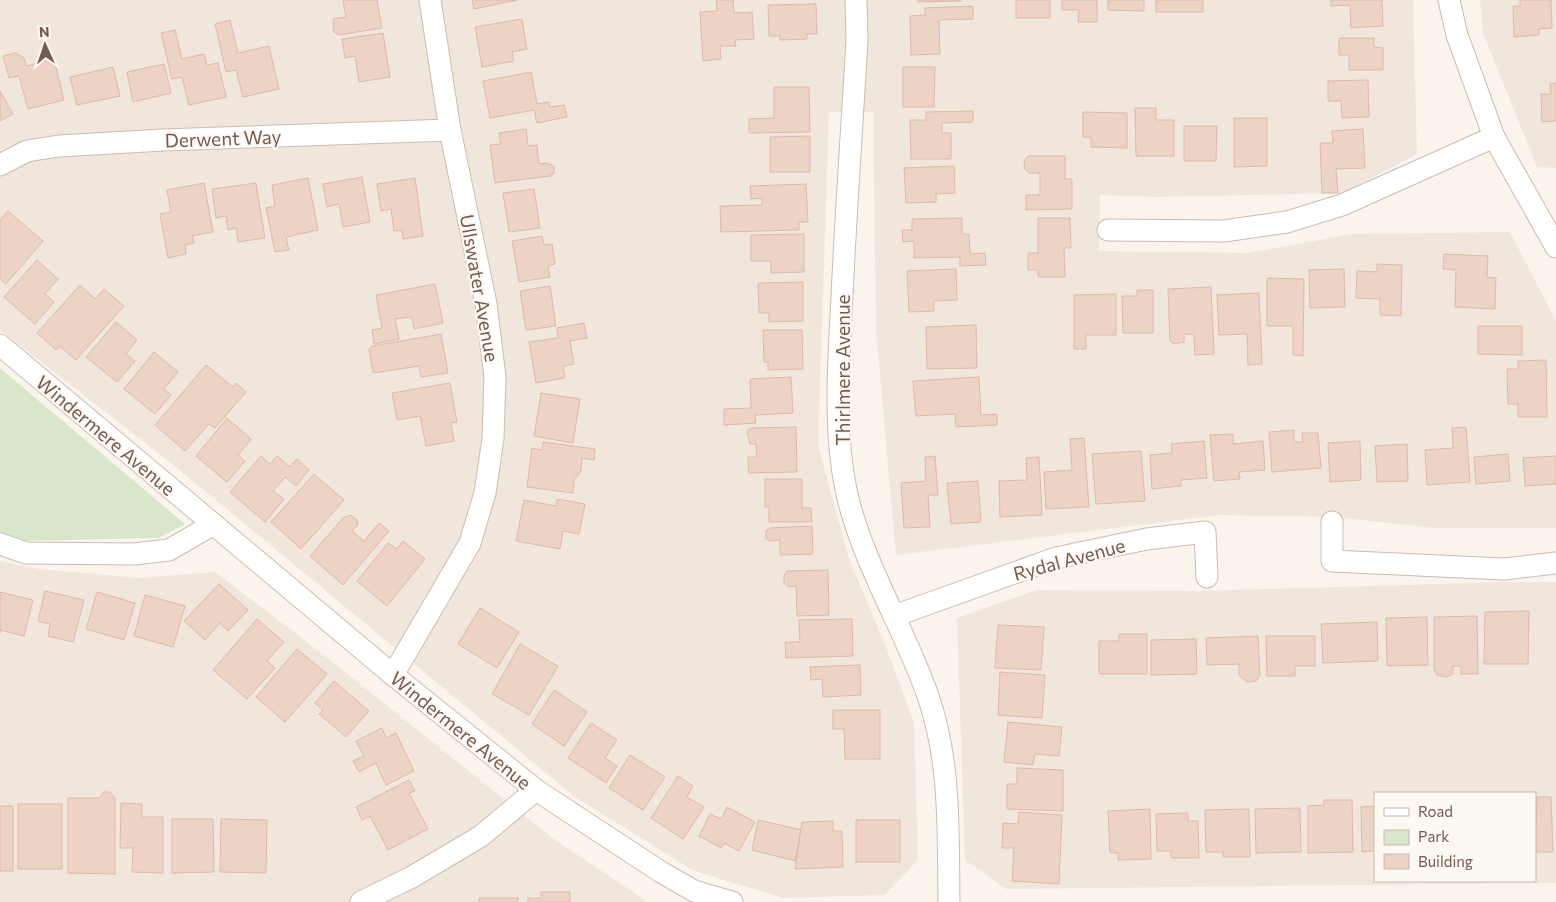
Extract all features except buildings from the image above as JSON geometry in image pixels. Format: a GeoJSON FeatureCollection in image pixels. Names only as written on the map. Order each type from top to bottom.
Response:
{"type":"FeatureCollection","features":[{"type":"Feature","properties":{"kind":"street","name":"Ullswater Avenue"},"geometry":{"type":"LineString","coordinates":[[393,675],[470,543],[485,493],[493,438],[494,377],[486,304],[450,130],[430,0]]}},
{"type":"Feature","properties":{"kind":"street","name":"Thirlmere Avenue"},"geometry":{"type":"LineString","coordinates":[[856,0],[857,40],[838,374],[840,447],[846,489],[855,524],[928,697],[942,751],[947,791],[949,902]]}},
{"type":"Feature","properties":{"kind":"street"},"geometry":{"type":"LineString","coordinates":[[1449,0],[1457,35],[1494,138],[1555,244]]}},
{"type":"Feature","properties":{"kind":"street","name":"Derwent Way"},"geometry":{"type":"LineString","coordinates":[[0,165],[27,151],[59,146],[163,140],[450,130]]}},
{"type":"Feature","properties":{"kind":"street"},"geometry":{"type":"LineString","coordinates":[[1108,230],[1224,231],[1287,222],[1342,205],[1494,138]]}},
{"type":"Feature","properties":{"kind":"street","name":"Windermere Avenue"},"geometry":{"type":"LineString","coordinates":[[0,346],[393,675],[536,790],[661,872],[694,891],[732,902]]}},
{"type":"Feature","properties":{"kind":"street"},"geometry":{"type":"LineString","coordinates":[[1332,522],[1332,561],[1504,569],[1556,563]]}},
{"type":"Feature","properties":{"kind":"street"},"geometry":{"type":"LineString","coordinates":[[0,544],[26,553],[134,554],[169,550],[212,525]]}},
{"type":"Feature","properties":{"kind":"street","name":"Rydal Avenue"},"geometry":{"type":"LineString","coordinates":[[894,616],[1056,558],[1147,539],[1206,532],[1207,577]]}},
{"type":"Feature","properties":{"kind":"street"},"geometry":{"type":"LineString","coordinates":[[361,902],[412,877],[481,836],[536,790]]}},
{"type":"Feature","properties":{"kind":"shaded area"},"geometry":{"type":"Polygon","coordinates":[[[0,0],[1413,0],[1417,154],[1343,193],[1157,197],[1100,195],[1099,251],[1249,253],[1351,234],[1510,232],[1556,321],[1556,528],[1433,528],[1335,517],[1219,515],[896,555],[876,330],[873,112],[829,112],[818,445],[849,559],[886,647],[914,723],[918,860],[885,895],[784,898],[694,871],[575,797],[171,463],[0,330],[0,0]]]}},
{"type":"Feature","properties":{"kind":"shaded area"},"geometry":{"type":"Polygon","coordinates":[[[1480,0],[1556,0],[1556,168],[1537,167],[1483,33],[1480,0]]]}},
{"type":"Feature","properties":{"kind":"shaded area"},"geometry":{"type":"Polygon","coordinates":[[[0,561],[39,569],[140,578],[215,572],[320,652],[555,840],[648,902],[0,902],[0,561]]]}},
{"type":"Feature","properties":{"kind":"shaded area"},"geometry":{"type":"Polygon","coordinates":[[[1556,582],[1556,883],[1006,889],[965,860],[957,618],[1037,590],[1198,591],[1556,582]]]}},
{"type":"Feature","properties":{"kind":"green space"},"geometry":{"type":"Polygon","coordinates":[[[0,368],[185,524],[159,538],[23,541],[0,532],[0,368]]]}}]}
